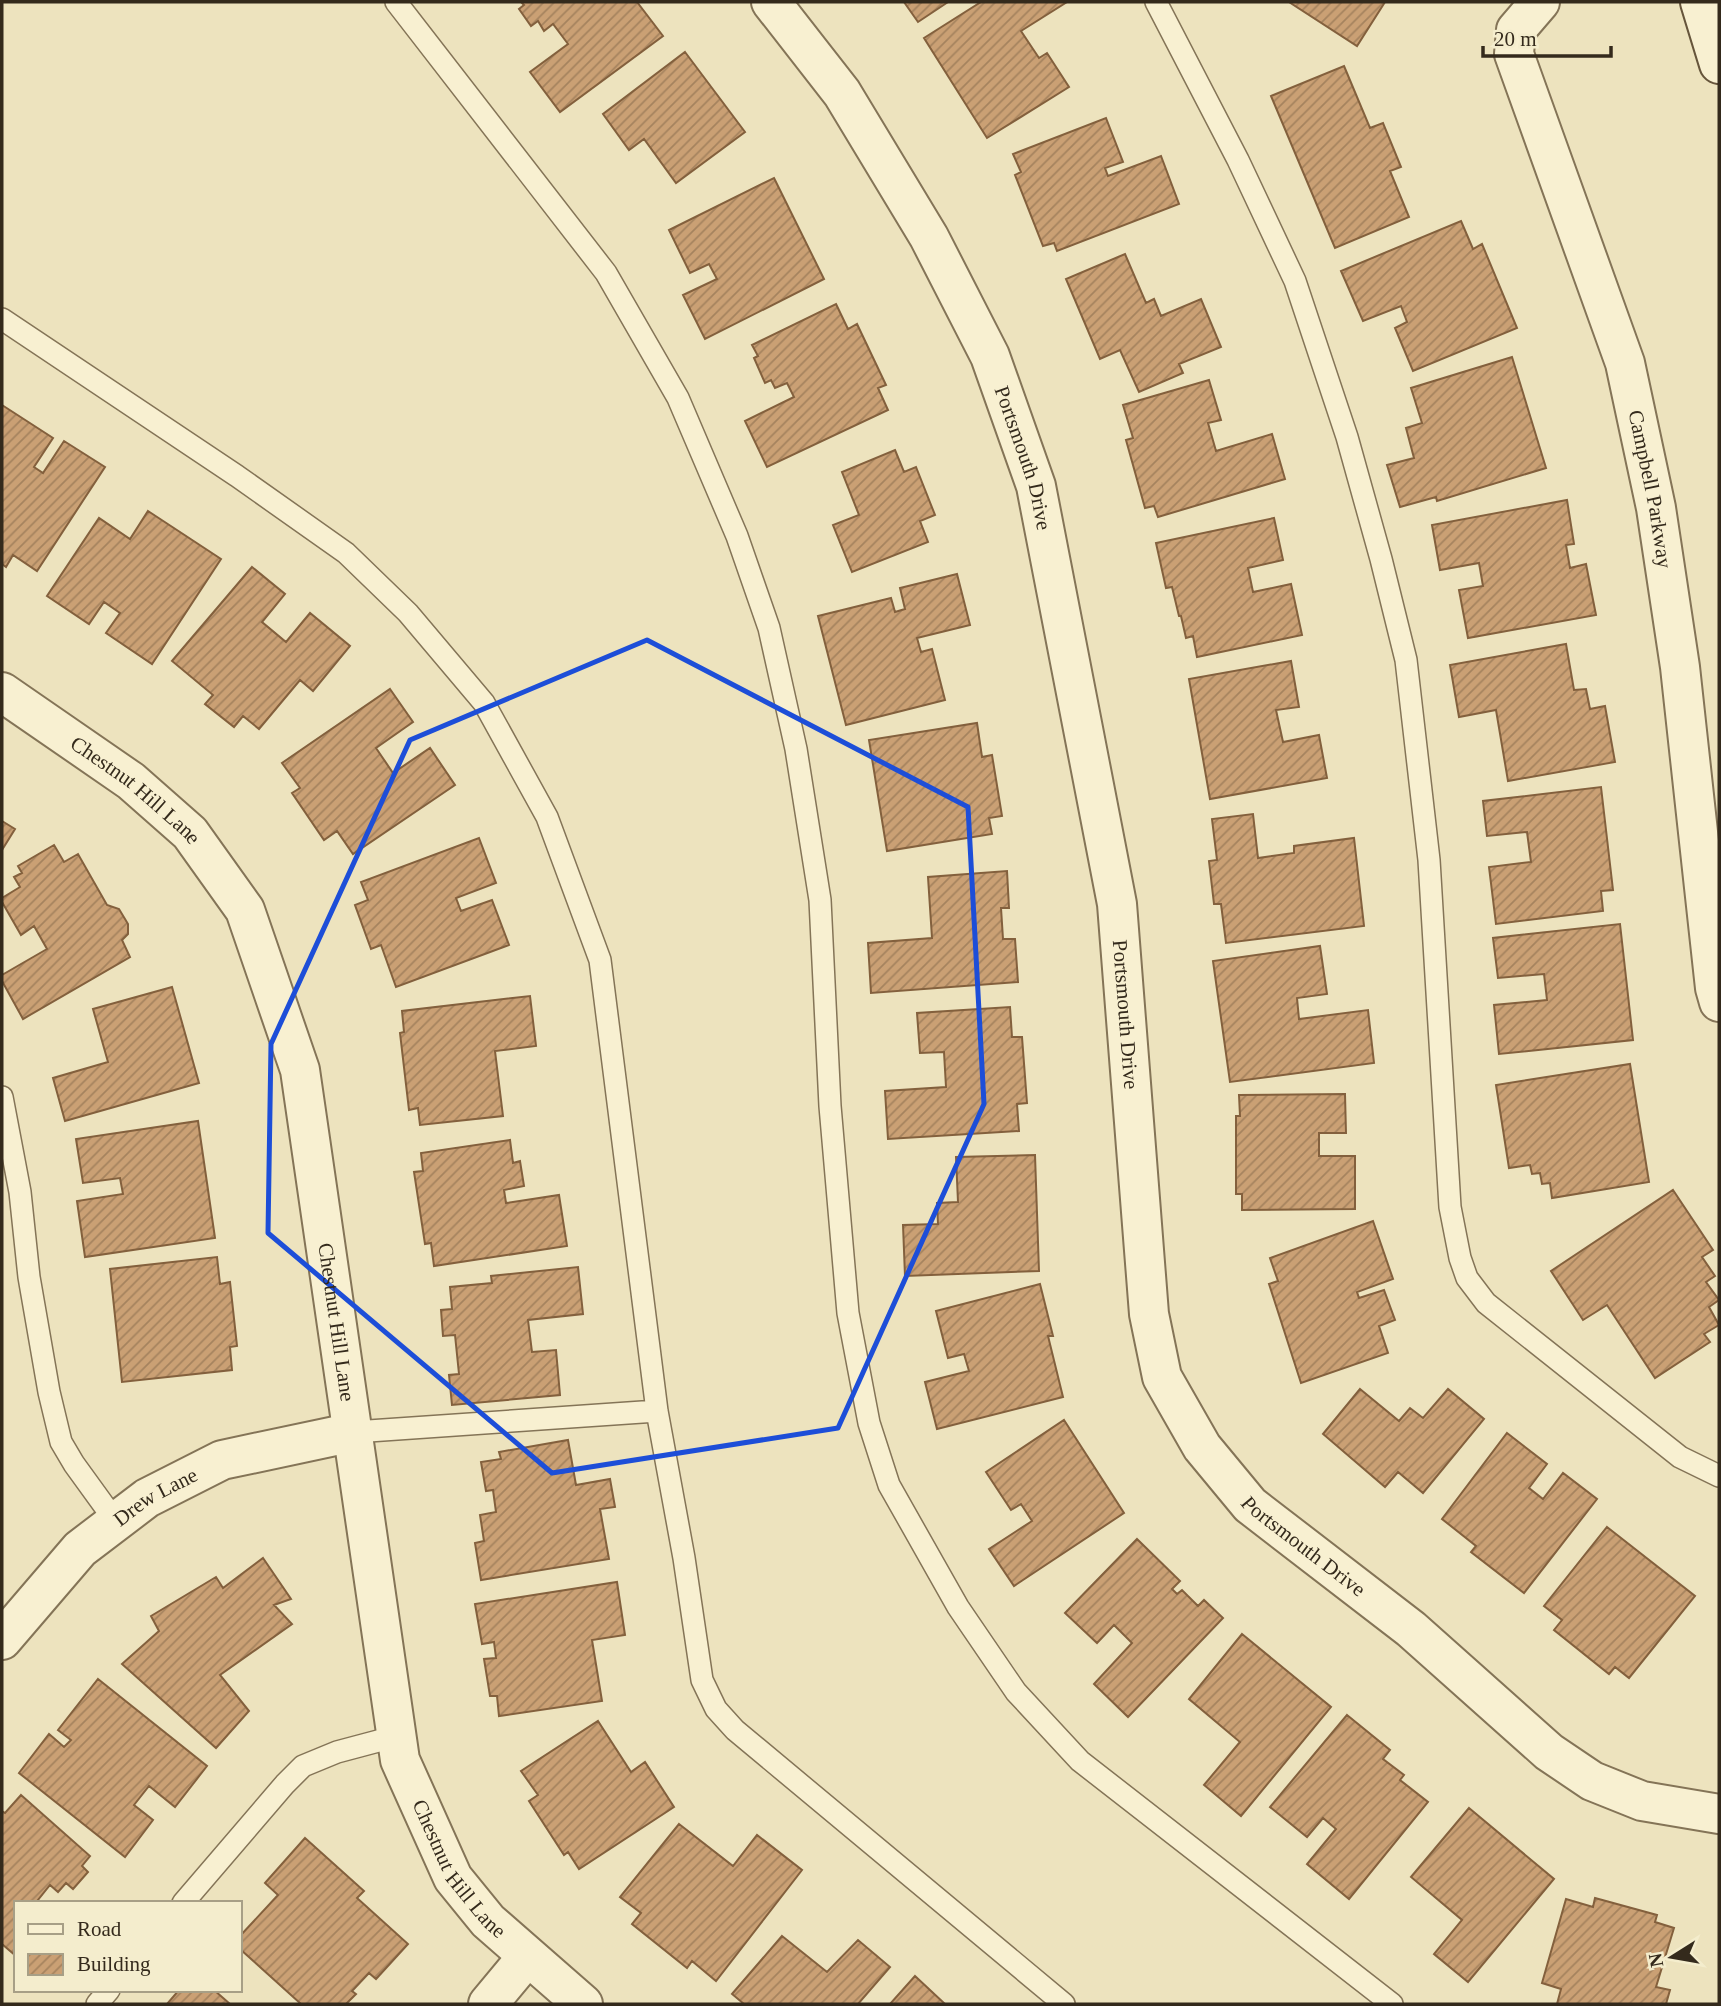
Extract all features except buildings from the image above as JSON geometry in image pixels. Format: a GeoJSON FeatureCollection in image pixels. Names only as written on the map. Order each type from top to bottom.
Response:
{"type":"FeatureCollection","features":[{"type":"Feature","properties":{"kind":"street","name":"Portsmouth Drive"},"geometry":{"type":"LineString","coordinates":[[771,2],[842,93],[929,237],[990,356],[1036,486],[1117,904],[1149,1314],[1162,1377],[1202,1447],[1250,1505],[1411,1629],[1549,1752],[1592,1781],[1642,1801],[1719,1814]]}},
{"type":"Feature","properties":{"kind":"street","name":"Campbell Parkway"},"geometry":{"type":"LineString","coordinates":[[1540,2],[1516,30],[1514,54],[1625,363],[1656,508],[1680,667],[1714,988],[1719,1002]]}},
{"type":"Feature","properties":{"kind":"street"},"geometry":{"type":"LineString","coordinates":[[1700,2],[1719,64]]}},
{"type":"Feature","properties":{"kind":"street","name":"Chestnut Hill Lane"},"geometry":{"type":"LineString","coordinates":[[2,692],[131,781],[190,833],[245,910],[300,1070],[400,1760],[453,1878],[488,1921],[583,2004]]}},
{"type":"Feature","properties":{"kind":"street","name":"Drew Lane"},"geometry":{"type":"LineString","coordinates":[[2,1640],[80,1549],[147,1498],[222,1460],[354,1432]]}},
{"type":"Feature","properties":{"kind":"street"},"geometry":{"type":"LineString","coordinates":[[488,2004],[527,1957]]}},
{"type":"Feature","properties":{"kind":"lane"},"geometry":{"type":"LineString","coordinates":[[396,2],[607,273],[678,398],[737,536],[769,628],[796,749],[820,900],[830,1106],[848,1312],[869,1423],[889,1485],[965,1618],[1016,1692],[1080,1761],[1392,2004]]}},
{"type":"Feature","properties":{"kind":"lane"},"geometry":{"type":"LineString","coordinates":[[1156,2],[1238,160],[1295,281],[1347,437],[1406,660],[1429,860],[1450,1207],[1460,1258],[1467,1278],[1486,1303],[1680,1457],[1719,1476]]}},
{"type":"Feature","properties":{"kind":"lane"},"geometry":{"type":"LineString","coordinates":[[2,318],[226,468],[346,553],[408,613],[484,702],[547,817],[600,960],[657,1411],[684,1558],[702,1680],[716,1709],[735,1730],[1065,2004]]}},
{"type":"Feature","properties":{"kind":"lane"},"geometry":{"type":"LineString","coordinates":[[2,1097],[20,1192],[29,1277],[46,1380],[61,1442],[116,1522]]}},
{"type":"Feature","properties":{"kind":"lane"},"geometry":{"type":"LineString","coordinates":[[354,1432],[657,1411]]}},
{"type":"Feature","properties":{"kind":"lane"},"geometry":{"type":"LineString","coordinates":[[185,1901],[303,1766],[337,1752],[397,1735]]}},
{"type":"Feature","properties":{"kind":"highlighted area"},"geometry":{"type":"Polygon","coordinates":[[[647,640],[968,807],[984,1104],[838,1428],[552,1473],[268,1233],[271,1044],[410,740],[647,640]]]}}]}
